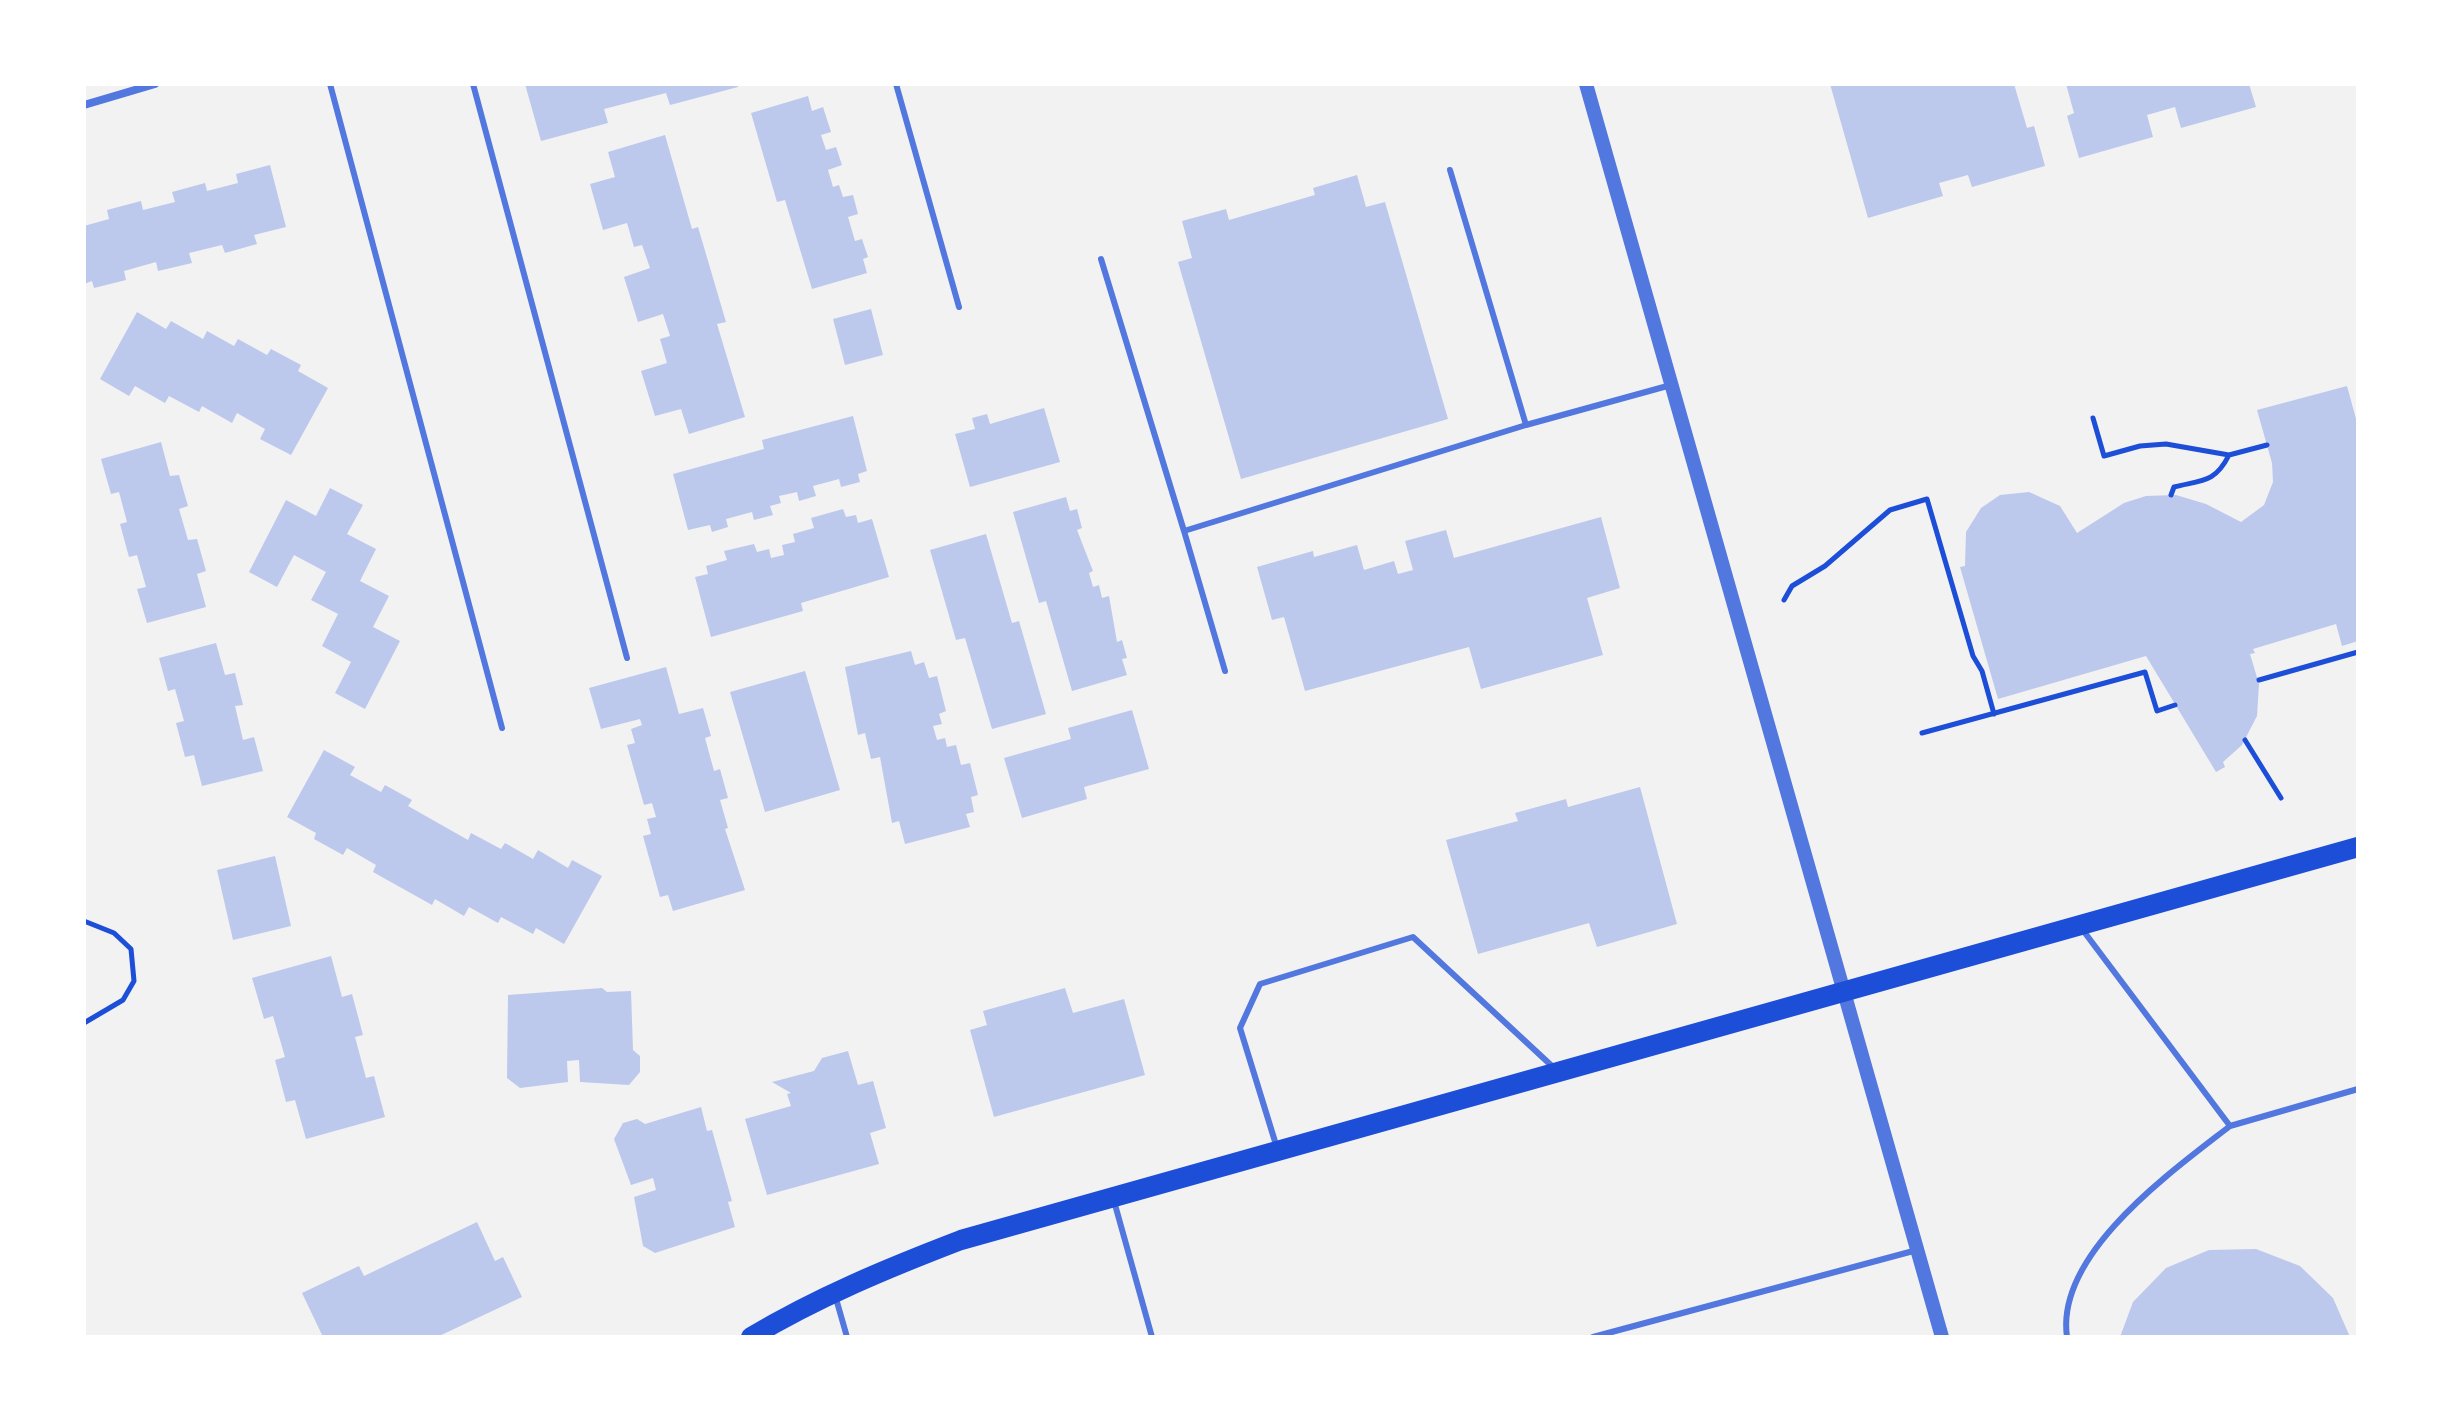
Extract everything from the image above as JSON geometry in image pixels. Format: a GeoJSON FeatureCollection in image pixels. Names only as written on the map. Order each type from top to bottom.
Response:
{"type":"FeatureCollection","features":[{"type":"Feature","properties":{"kind":"main road"},"geometry":{"type":"LineString","coordinates":[[751,1337],[834,1292],[961,1240],[2358,847]]}},
{"type":"Feature","properties":{"kind":"street"},"geometry":{"type":"LineString","coordinates":[[84,105],[155,84]]}},
{"type":"Feature","properties":{"kind":"street"},"geometry":{"type":"LineString","coordinates":[[1586,84],[1942,1337]]}},
{"type":"Feature","properties":{"kind":"lane"},"geometry":{"type":"LineString","coordinates":[[330,84],[502,728]]}},
{"type":"Feature","properties":{"kind":"lane"},"geometry":{"type":"LineString","coordinates":[[473,84],[627,658]]}},
{"type":"Feature","properties":{"kind":"lane"},"geometry":{"type":"LineString","coordinates":[[896,84],[959,307]]}},
{"type":"Feature","properties":{"kind":"lane"},"geometry":{"type":"LineString","coordinates":[[1450,170],[1526,425]]}},
{"type":"Feature","properties":{"kind":"lane"},"geometry":{"type":"LineString","coordinates":[[1101,259],[1225,671]]}},
{"type":"Feature","properties":{"kind":"lane"},"geometry":{"type":"LineString","coordinates":[[1184,531],[1526,425],[1671,385]]}},
{"type":"Feature","properties":{"kind":"lane"},"geometry":{"type":"LineString","coordinates":[[2080,925],[2230,1126]]}},
{"type":"Feature","properties":{"kind":"lane"},"geometry":{"type":"LineString","coordinates":[[1277,1150],[1240,1028],[1260,984],[1413,937],[1559,1072]]}},
{"type":"Feature","properties":{"kind":"lane"},"geometry":{"type":"LineString","coordinates":[[2067,1337],[2064,1317],[2077,1273],[2107,1232],[2230,1126],[2358,1089]]}},
{"type":"Feature","properties":{"kind":"lane"},"geometry":{"type":"LineString","coordinates":[[1113,1198],[1152,1337]]}},
{"type":"Feature","properties":{"kind":"lane"},"geometry":{"type":"LineString","coordinates":[[1593,1337],[1917,1250]]}},
{"type":"Feature","properties":{"kind":"lane"},"geometry":{"type":"LineString","coordinates":[[834,1292],[847,1337]]}},
{"type":"Feature","properties":{"kind":"path"},"geometry":{"type":"LineString","coordinates":[[2093,418],[2104,456],[2140,446],[2166,444],[2229,455],[2267,445]]}},
{"type":"Feature","properties":{"kind":"path"},"geometry":{"type":"LineString","coordinates":[[2171,495],[2174,487],[2211,478],[2220,472],[2229,455]]}},
{"type":"Feature","properties":{"kind":"path"},"geometry":{"type":"LineString","coordinates":[[1784,600],[1792,586],[1825,566],[1890,510],[1927,499],[1973,656],[1982,671],[1994,714]]}},
{"type":"Feature","properties":{"kind":"path"},"geometry":{"type":"LineString","coordinates":[[2259,680],[2358,652]]}},
{"type":"Feature","properties":{"kind":"path"},"geometry":{"type":"LineString","coordinates":[[1922,733],[2145,672],[2157,711],[2175,705]]}},
{"type":"Feature","properties":{"kind":"path"},"geometry":{"type":"LineString","coordinates":[[2245,740],[2281,798]]}},
{"type":"Feature","properties":{"kind":"path"},"geometry":{"type":"LineString","coordinates":[[84,921],[114,933],[131,949],[134,981],[123,1000],[84,1023]]}},
{"type":"Feature","properties":{"kind":"building"},"geometry":{"type":"Polygon","coordinates":[[[525,84],[737,84],[738,87],[670,105],[666,93],[604,109],[608,123],[541,141],[525,84]]]}},
{"type":"Feature","properties":{"kind":"building"},"geometry":{"type":"Polygon","coordinates":[[[1830,84],[2014,84],[2027,128],[2034,126],[2045,166],[1972,187],[1968,175],[1939,183],[1943,196],[1868,218],[1830,84]]]}},
{"type":"Feature","properties":{"kind":"building"},"geometry":{"type":"Polygon","coordinates":[[[2066,84],[2249,84],[2256,107],[2181,128],[2175,107],[2147,115],[2153,137],[2079,158],[2067,116],[2074,113],[2066,84]]]}},
{"type":"Feature","properties":{"kind":"building"},"geometry":{"type":"Polygon","coordinates":[[[808,96],[812,111],[823,107],[831,132],[821,135],[826,150],[836,147],[842,165],[828,170],[833,187],[839,185],[843,197],[853,195],[858,214],[848,217],[855,241],[862,239],[868,257],[863,259],[867,273],[812,289],[785,200],[777,202],[751,113],[808,96]]]}},
{"type":"Feature","properties":{"kind":"building"},"geometry":{"type":"Polygon","coordinates":[[[665,135],[692,229],[698,227],[726,322],[717,324],[745,417],[689,434],[681,409],[655,416],[641,371],[667,363],[660,339],[670,336],[663,314],[638,322],[624,277],[650,268],[642,245],[634,247],[627,223],[603,230],[590,184],[615,177],[608,152],[665,135]]]}},
{"type":"Feature","properties":{"kind":"building"},"geometry":{"type":"Polygon","coordinates":[[[270,165],[286,227],[254,235],[257,244],[225,253],[222,245],[189,253],[192,263],[158,271],[156,262],[124,271],[126,280],[94,288],[92,281],[84,284],[84,226],[109,219],[107,210],[141,201],[143,210],[175,202],[172,192],[205,183],[207,191],[238,183],[236,174],[270,165]]]}},
{"type":"Feature","properties":{"kind":"building"},"geometry":{"type":"Polygon","coordinates":[[[1357,175],[1366,207],[1385,202],[1448,419],[1241,479],[1178,262],[1192,258],[1182,221],[1226,209],[1229,220],[1315,195],[1313,188],[1357,175]]]}},
{"type":"Feature","properties":{"kind":"building"},"geometry":{"type":"Polygon","coordinates":[[[871,309],[883,355],[845,365],[833,319],[871,309]]]}},
{"type":"Feature","properties":{"kind":"building"},"geometry":{"type":"Polygon","coordinates":[[[137,312],[166,329],[171,321],[203,339],[207,331],[234,346],[238,339],[267,355],[271,349],[301,365],[298,371],[328,388],[291,455],[260,439],[265,429],[237,413],[232,423],[202,406],[199,412],[169,396],[165,403],[135,386],[129,396],[100,379],[137,312]]]}},
{"type":"Feature","properties":{"kind":"building"},"geometry":{"type":"Polygon","coordinates":[[[2347,386],[2358,426],[2358,641],[2342,646],[2336,624],[2253,649],[2255,653],[2250,654],[2259,684],[2257,716],[2242,745],[2223,762],[2225,767],[2216,772],[2146,656],[1998,699],[1960,567],[1965,566],[1966,532],[1981,508],[2000,495],[2029,492],[2060,506],[2077,533],[2124,503],[2146,496],[2176,495],[2206,504],[2241,522],[2264,505],[2273,482],[2272,463],[2257,410],[2347,386]]]}},
{"type":"Feature","properties":{"kind":"building"},"geometry":{"type":"Polygon","coordinates":[[[1044,408],[1060,462],[970,487],[955,434],[975,429],[972,418],[987,414],[990,424],[1044,408]]]}},
{"type":"Feature","properties":{"kind":"building"},"geometry":{"type":"Polygon","coordinates":[[[853,416],[867,471],[858,474],[860,482],[841,487],[839,479],[813,486],[816,496],[799,501],[797,492],[779,496],[781,503],[770,506],[773,515],[754,520],[752,512],[726,519],[728,527],[712,532],[710,525],[688,530],[673,474],[764,449],[762,440],[853,416]]]}},
{"type":"Feature","properties":{"kind":"building"},"geometry":{"type":"Polygon","coordinates":[[[161,442],[170,476],[179,475],[188,506],[179,509],[188,540],[197,539],[206,571],[197,574],[206,607],[147,623],[137,589],[146,587],[137,555],[129,557],[120,524],[127,522],[119,492],[111,494],[101,459],[161,442]]]}},
{"type":"Feature","properties":{"kind":"building"},"geometry":{"type":"Polygon","coordinates":[[[330,488],[363,505],[347,534],[376,549],[360,581],[389,596],[373,627],[400,641],[365,709],[335,693],[351,662],[322,646],[338,614],[311,600],[326,572],[294,555],[277,587],[249,572],[286,500],[316,516],[330,488]]]}},
{"type":"Feature","properties":{"kind":"building"},"geometry":{"type":"Polygon","coordinates":[[[1066,497],[1070,511],[1077,509],[1082,528],[1077,530],[1093,571],[1089,573],[1093,587],[1099,585],[1102,598],[1109,596],[1117,642],[1122,640],[1127,658],[1122,659],[1127,675],[1072,691],[1046,601],[1039,603],[1013,512],[1066,497]]]}},
{"type":"Feature","properties":{"kind":"building"},"geometry":{"type":"Polygon","coordinates":[[[843,509],[846,517],[856,515],[858,523],[872,519],[889,577],[801,603],[803,611],[711,637],[695,577],[708,574],[706,566],[727,560],[724,551],[754,544],[757,552],[769,549],[771,558],[784,555],[782,545],[795,542],[793,534],[814,528],[811,518],[843,509]]]}},
{"type":"Feature","properties":{"kind":"building"},"geometry":{"type":"Polygon","coordinates":[[[1601,517],[1620,588],[1587,598],[1603,655],[1481,689],[1469,647],[1305,691],[1284,617],[1272,620],[1257,567],[1313,551],[1314,557],[1357,545],[1364,570],[1394,561],[1398,574],[1413,570],[1405,541],[1446,530],[1454,558],[1601,517]]]}},
{"type":"Feature","properties":{"kind":"building"},"geometry":{"type":"Polygon","coordinates":[[[986,534],[1012,623],[1019,621],[1046,714],[992,729],[965,638],[956,640],[930,550],[986,534]]]}},
{"type":"Feature","properties":{"kind":"building"},"geometry":{"type":"Polygon","coordinates":[[[216,643],[225,675],[235,673],[243,705],[235,706],[243,740],[254,737],[263,771],[202,786],[194,755],[185,757],[176,723],[184,721],[175,689],[168,691],[159,658],[216,643]]]}},
{"type":"Feature","properties":{"kind":"building"},"geometry":{"type":"Polygon","coordinates":[[[911,651],[915,665],[924,662],[929,678],[937,676],[946,711],[939,714],[942,724],[933,726],[937,740],[945,738],[947,747],[956,745],[961,765],[970,763],[978,795],[971,797],[974,812],[966,814],[970,827],[905,844],[899,821],[892,823],[880,757],[871,759],[865,733],[858,735],[845,667],[911,651]]]}},
{"type":"Feature","properties":{"kind":"building"},"geometry":{"type":"Polygon","coordinates":[[[666,667],[679,714],[703,708],[711,736],[705,738],[714,771],[720,769],[728,798],[720,800],[728,828],[725,829],[745,890],[673,911],[668,895],[660,897],[643,836],[651,834],[647,819],[656,817],[652,803],[644,805],[627,745],[635,743],[631,729],[642,725],[640,719],[601,729],[589,688],[666,667]]]}},
{"type":"Feature","properties":{"kind":"building"},"geometry":{"type":"Polygon","coordinates":[[[805,671],[840,790],[765,812],[730,692],[805,671]]]}},
{"type":"Feature","properties":{"kind":"building"},"geometry":{"type":"Polygon","coordinates":[[[1132,710],[1149,769],[1084,787],[1087,799],[1022,818],[1004,758],[1071,739],[1068,728],[1132,710]]]}},
{"type":"Feature","properties":{"kind":"building"},"geometry":{"type":"Polygon","coordinates":[[[324,750],[355,767],[350,775],[381,792],[385,785],[412,800],[408,806],[468,840],[471,833],[501,849],[505,843],[533,859],[538,850],[568,868],[572,860],[602,876],[564,944],[536,928],[533,934],[501,917],[498,923],[469,907],[464,916],[435,899],[432,905],[373,872],[376,865],[347,848],[343,855],[314,839],[316,833],[287,817],[324,750]]]}},
{"type":"Feature","properties":{"kind":"building"},"geometry":{"type":"Polygon","coordinates":[[[1640,787],[1677,924],[1597,947],[1589,923],[1478,954],[1446,840],[1518,821],[1515,813],[1566,799],[1568,807],[1640,787]]]}},
{"type":"Feature","properties":{"kind":"building"},"geometry":{"type":"Polygon","coordinates":[[[275,856],[291,926],[233,940],[217,870],[275,856]]]}},
{"type":"Feature","properties":{"kind":"building"},"geometry":{"type":"Polygon","coordinates":[[[331,956],[342,997],[352,994],[363,1035],[355,1037],[366,1078],[374,1076],[385,1117],[306,1139],[295,1100],[286,1102],[275,1060],[285,1057],[273,1016],[264,1019],[252,978],[331,956]]]}},
{"type":"Feature","properties":{"kind":"building"},"geometry":{"type":"Polygon","coordinates":[[[602,988],[607,992],[631,991],[633,1050],[640,1056],[640,1072],[629,1085],[580,1082],[579,1060],[567,1061],[568,1082],[520,1088],[507,1078],[508,995],[602,988]]]}},
{"type":"Feature","properties":{"kind":"building"},"geometry":{"type":"Polygon","coordinates":[[[1065,988],[1073,1013],[1124,999],[1145,1075],[994,1117],[970,1030],[987,1025],[983,1011],[1065,988]]]}},
{"type":"Feature","properties":{"kind":"building"},"geometry":{"type":"Polygon","coordinates":[[[848,1051],[858,1085],[873,1081],[886,1128],[870,1133],[879,1164],[767,1195],[745,1119],[791,1106],[787,1094],[791,1093],[772,1082],[814,1071],[822,1058],[848,1051]]]}},
{"type":"Feature","properties":{"kind":"building"},"geometry":{"type":"Polygon","coordinates":[[[701,1107],[707,1131],[712,1130],[732,1201],[728,1202],[735,1227],[655,1253],[643,1246],[634,1197],[656,1190],[653,1178],[631,1185],[614,1139],[623,1123],[637,1119],[645,1124],[701,1107]]]}},
{"type":"Feature","properties":{"kind":"building"},"geometry":{"type":"Polygon","coordinates":[[[477,1222],[495,1261],[503,1257],[522,1297],[437,1337],[323,1337],[302,1293],[359,1266],[364,1276],[477,1222]]]}},
{"type":"Feature","properties":{"kind":"building"},"geometry":{"type":"Polygon","coordinates":[[[2256,1249],[2300,1266],[2333,1298],[2350,1337],[2120,1337],[2133,1302],[2166,1268],[2209,1250],[2256,1249]]]}}]}
